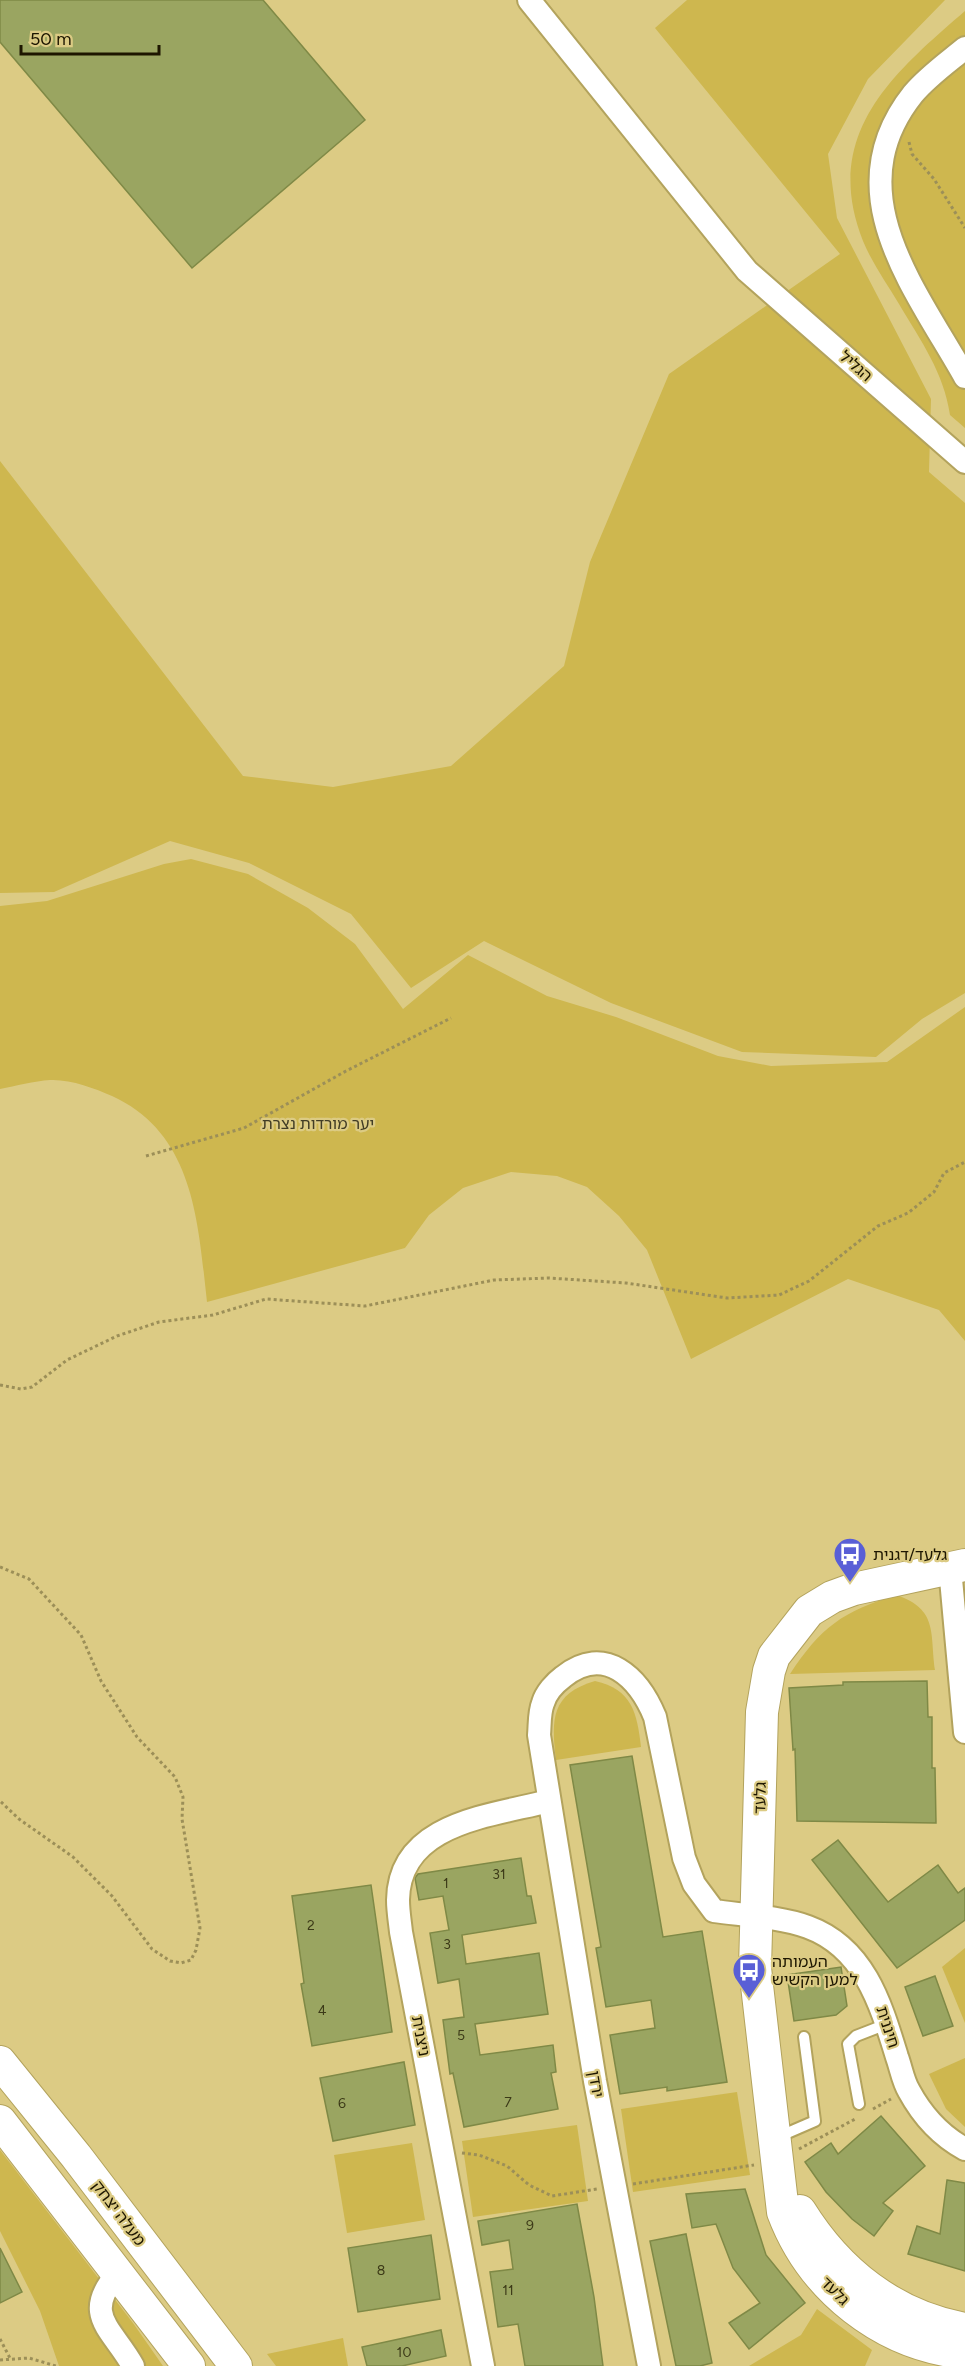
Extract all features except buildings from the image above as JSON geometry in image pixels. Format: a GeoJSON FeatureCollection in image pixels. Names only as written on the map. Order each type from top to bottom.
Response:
{"type":"FeatureCollection","features":[{"type":"Feature","properties":{"kind":"street","name":"הגליל"},"geometry":{"type":"LineString","coordinates":[[529,0],[747,271],[965,462]]}},
{"type":"Feature","properties":{"kind":"street"},"geometry":{"type":"LineString","coordinates":[[965,48],[914,93],[886,136],[879,168],[880,203],[891,240],[903,267],[965,377]]}},
{"type":"Feature","properties":{"kind":"street"},"geometry":{"type":"LineString","coordinates":[[958,1567],[965,1732]]}},
{"type":"Feature","properties":{"kind":"street","name":"גלעד"},"geometry":{"type":"LineString","coordinates":[[958,1567],[879,1582],[832,1597],[809,1611],[774,1656],[762,1712],[755,1968],[783,2212],[793,2238],[830,2288],[857,2312],[916,2343],[965,2353]]}},
{"type":"Feature","properties":{"kind":"street","name":"ירדן"},"geometry":{"type":"LineString","coordinates":[[649,2366],[615,2186],[539,1735],[543,1700],[556,1683],[570,1672],[586,1665],[617,1668],[632,1678],[646,1696],[655,1717],[684,1858],[694,1884],[714,1911],[757,1918]]}},
{"type":"Feature","properties":{"kind":"street","name":"ניצנית"},"geometry":{"type":"LineString","coordinates":[[483,2366],[401,1932],[398,1900],[401,1880],[408,1863],[421,1845],[449,1826],[549,1801]]}},
{"type":"Feature","properties":{"kind":"street","name":"חיננית"},"geometry":{"type":"LineString","coordinates":[[757,1918],[808,1927],[836,1943],[860,1966],[878,1998],[908,2090],[924,2114],[949,2140],[965,2149]]}},
{"type":"Feature","properties":{"kind":"street","name":"מעלה יצחק"},"geometry":{"type":"LineString","coordinates":[[0,2062],[236,2366]]}},
{"type":"Feature","properties":{"kind":"street"},"geometry":{"type":"LineString","coordinates":[[0,2121],[189,2366]]}},
{"type":"Feature","properties":{"kind":"street","name":"גלעד"},"geometry":{"type":"LineString","coordinates":[[777,2149],[797,2206],[813,2232],[854,2278],[886,2300],[923,2318],[965,2329]]}},
{"type":"Feature","properties":{"kind":"street"},"geometry":{"type":"LineString","coordinates":[[118,2273],[104,2289],[99,2312],[108,2331],[133,2366]]}},
{"type":"Feature","properties":{"kind":"lane"},"geometry":{"type":"LineString","coordinates":[[859,2103],[848,2044],[856,2036],[887,2024]]}},
{"type":"Feature","properties":{"kind":"lane"},"geometry":{"type":"LineString","coordinates":[[777,2149],[815,2121],[804,2037]]}},
{"type":"Feature","properties":{"kind":"path"},"geometry":{"type":"LineString","coordinates":[[900,115],[912,154],[934,179],[965,228]]}},
{"type":"Feature","properties":{"kind":"path"},"geometry":{"type":"LineString","coordinates":[[146,1156],[244,1128],[346,1071],[451,1018]]}},
{"type":"Feature","properties":{"kind":"path"},"geometry":{"type":"LineString","coordinates":[[0,1385],[21,1389],[32,1387],[68,1360],[117,1336],[159,1322],[213,1315],[266,1299],[365,1306],[494,1280],[549,1278],[626,1283],[713,1297],[746,1299],[779,1295],[809,1281],[878,1226],[908,1213],[934,1192],[944,1173],[965,1162]]}},
{"type":"Feature","properties":{"kind":"path"},"geometry":{"type":"LineString","coordinates":[[0,1568],[29,1578],[81,1635],[101,1681],[137,1737],[175,1777],[183,1797],[182,1819],[200,1928],[196,1950],[191,1960],[181,1963],[170,1961],[152,1949],[112,1896],[74,1857],[19,1819],[0,1801]]}},
{"type":"Feature","properties":{"kind":"path"},"geometry":{"type":"LineString","coordinates":[[868,2112],[908,2090]]}},
{"type":"Feature","properties":{"kind":"path"},"geometry":{"type":"LineString","coordinates":[[442,2152],[479,2155],[507,2166],[529,2185],[552,2196],[615,2186],[777,2149],[858,2117]]}},
{"type":"Feature","properties":{"kind":"path"},"geometry":{"type":"LineString","coordinates":[[0,2339],[11,2360]]}},
{"type":"Feature","properties":{"kind":"path"},"geometry":{"type":"LineString","coordinates":[[0,2360],[29,2358],[57,2366]]}},
{"type":"Feature","properties":{"kind":"green space"},"geometry":{"type":"Polygon","coordinates":[[[687,0],[945,0],[868,79],[828,154],[837,218],[931,399],[929,472],[965,503],[965,993],[922,1019],[876,1057],[742,1052],[611,1003],[484,941],[411,988],[351,914],[249,863],[170,841],[54,892],[0,893],[0,461],[243,776],[333,787],[451,766],[564,666],[590,562],[669,374],[840,254],[655,28],[687,0]]]}},
{"type":"Feature","properties":{"kind":"green space"},"geometry":{"type":"Polygon","coordinates":[[[965,11],[965,428],[950,415],[937,371],[863,241],[852,203],[851,169],[858,138],[871,110],[912,59],[965,11]]]}},
{"type":"Feature","properties":{"kind":"green space","name":"יער מורדות נצרת"},"geometry":{"type":"Polygon","coordinates":[[[191,859],[248,874],[308,908],[355,944],[403,1009],[468,955],[547,996],[616,1017],[718,1056],[771,1066],[887,1062],[965,1007],[965,1341],[939,1310],[848,1279],[691,1359],[647,1250],[619,1216],[587,1187],[557,1176],[511,1172],[463,1188],[429,1215],[405,1248],[207,1302],[195,1212],[176,1157],[161,1133],[140,1113],[112,1096],[82,1085],[50,1080],[0,1089],[0,906],[47,901],[164,864],[191,859]]]}},
{"type":"Feature","properties":{"kind":"green space"},"geometry":{"type":"Polygon","coordinates":[[[897,1595],[910,1601],[926,1615],[932,1634],[935,1670],[790,1674],[812,1644],[835,1623],[862,1607],[897,1595]]]}},
{"type":"Feature","properties":{"kind":"green space"},"geometry":{"type":"Polygon","coordinates":[[[595,1681],[625,1696],[634,1713],[641,1747],[556,1760],[554,1732],[557,1710],[570,1693],[580,1686],[595,1681]]]}},
{"type":"Feature","properties":{"kind":"green space"},"geometry":{"type":"Polygon","coordinates":[[[965,1948],[965,2023],[942,1967],[965,1948]]]}},
{"type":"Feature","properties":{"kind":"green space"},"geometry":{"type":"Polygon","coordinates":[[[965,2058],[965,2127],[946,2109],[929,2074],[965,2058]]]}},
{"type":"Feature","properties":{"kind":"green space"},"geometry":{"type":"Polygon","coordinates":[[[737,2092],[750,2175],[633,2192],[621,2109],[737,2092]]]}},
{"type":"Feature","properties":{"kind":"green space"},"geometry":{"type":"Polygon","coordinates":[[[577,2125],[588,2201],[473,2217],[462,2141],[577,2125]]]}},
{"type":"Feature","properties":{"kind":"green space"},"geometry":{"type":"Polygon","coordinates":[[[412,2143],[425,2220],[347,2233],[334,2155],[412,2143]]]}},
{"type":"Feature","properties":{"kind":"green space"},"geometry":{"type":"Polygon","coordinates":[[[0,2150],[133,2323],[163,2366],[59,2366],[40,2311],[0,2231],[0,2150]]]}},
{"type":"Feature","properties":{"kind":"green space"},"geometry":{"type":"Polygon","coordinates":[[[817,2309],[872,2350],[865,2366],[749,2366],[801,2335],[817,2309]]]}},
{"type":"Feature","properties":{"kind":"green space"},"geometry":{"type":"Polygon","coordinates":[[[343,2338],[348,2366],[276,2366],[267,2354],[343,2338]]]}},
{"type":"Feature","properties":{"kind":"place","name":"גלעד/דגנית"},"geometry":{"type":"Point","coordinates":[850,1583]}},
{"type":"Feature","properties":{"kind":"place","name":"העמותה למען הקשיש"},"geometry":{"type":"Point","coordinates":[749,1999]}}]}
